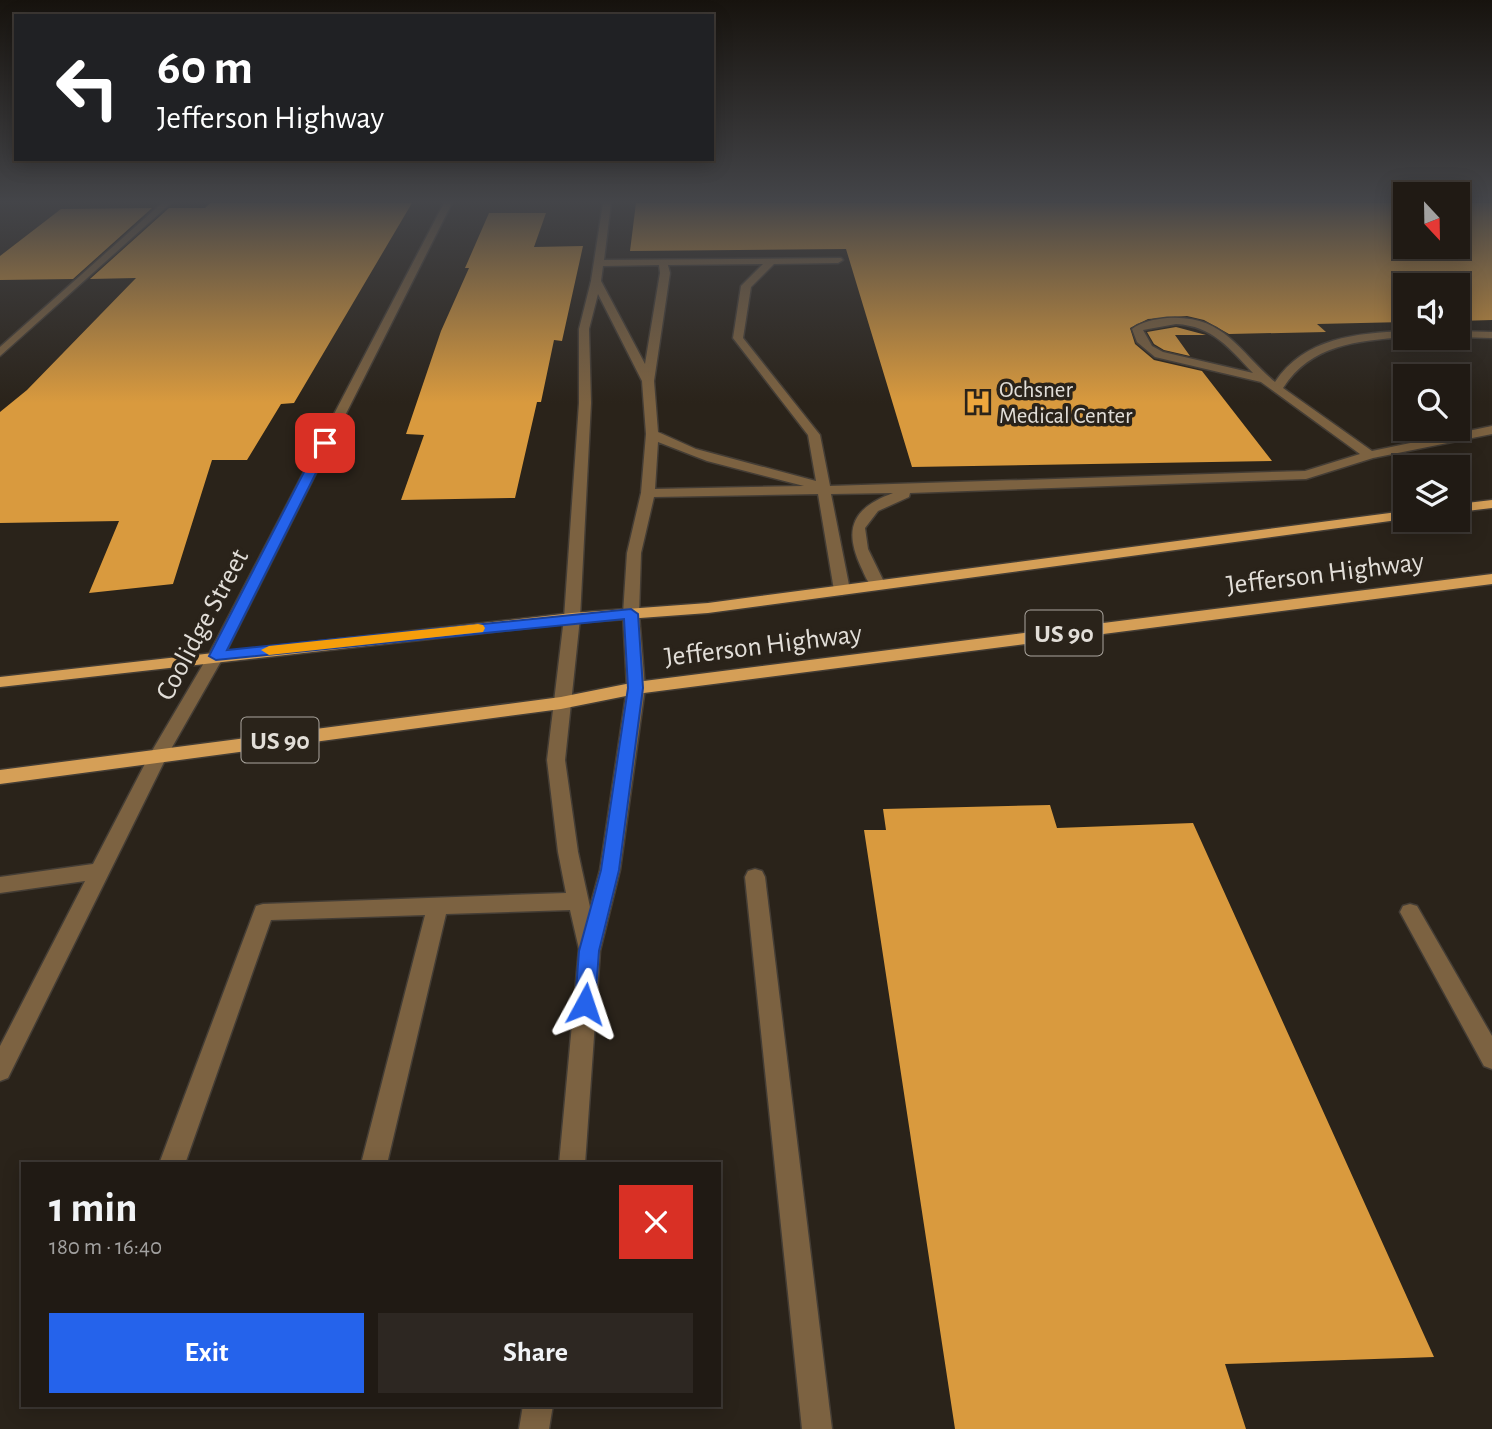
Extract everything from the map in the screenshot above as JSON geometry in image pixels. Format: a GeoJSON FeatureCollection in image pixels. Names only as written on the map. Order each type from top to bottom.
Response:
{"type":"FeatureCollection","features":[{"type":"Feature","properties":{"kind":"main road"},"geometry":{"type":"LineString","coordinates":[[1470,507],[1492,504]]}},
{"type":"Feature","properties":{"kind":"main road","name":"Jefferson Highway"},"geometry":{"type":"LineString","coordinates":[[0,682],[572,618],[708,608],[1393,517]]}},
{"type":"Feature","properties":{"kind":"main road","name":"Jefferson Highway"},"geometry":{"type":"LineString","coordinates":[[0,777],[561,703],[636,688],[1492,579]]}},
{"type":"Feature","properties":{"kind":"street"},"geometry":{"type":"LineString","coordinates":[[0,353],[93,270]]}},
{"type":"Feature","properties":{"kind":"street","name":"Coolidge Street"},"geometry":{"type":"LineString","coordinates":[[0,1070],[158,756],[216,656],[414,270]]}},
{"type":"Feature","properties":{"kind":"street"},"geometry":{"type":"LineString","coordinates":[[589,951],[568,852],[556,761],[572,618],[585,403],[584,330],[597,270]]}},
{"type":"Feature","properties":{"kind":"street"},"geometry":{"type":"LineString","coordinates":[[572,1162],[589,951],[610,870],[636,688],[631,614],[634,553],[649,493],[652,433],[648,381],[664,270]]}},
{"type":"Feature","properties":{"kind":"street"},"geometry":{"type":"LineString","coordinates":[[762,270],[746,286],[738,338],[814,435],[842,590]]}},
{"type":"Feature","properties":{"kind":"street"},"geometry":{"type":"LineString","coordinates":[[596,281],[648,381]]}},
{"type":"Feature","properties":{"kind":"street"},"geometry":{"type":"LineString","coordinates":[[1265,379],[1166,358],[1143,343],[1138,338],[1137,329],[1150,323],[1174,320],[1214,329],[1228,339],[1236,351],[1265,379],[1370,455]]}},
{"type":"Feature","properties":{"kind":"street"},"geometry":{"type":"LineString","coordinates":[[1470,334],[1492,335]]}},
{"type":"Feature","properties":{"kind":"street"},"geometry":{"type":"LineString","coordinates":[[1277,388],[1285,371],[1302,357],[1333,344],[1370,336],[1393,335]]}},
{"type":"Feature","properties":{"kind":"street"},"geometry":{"type":"LineString","coordinates":[[649,493],[924,488],[1306,475],[1370,455],[1492,430]]}},
{"type":"Feature","properties":{"kind":"street"},"geometry":{"type":"LineString","coordinates":[[652,433],[673,446],[709,459],[797,478],[826,490]]}},
{"type":"Feature","properties":{"kind":"street"},"geometry":{"type":"LineString","coordinates":[[877,584],[858,537],[859,525],[880,502],[924,488]]}},
{"type":"Feature","properties":{"kind":"street"},"geometry":{"type":"LineString","coordinates":[[6,884],[100,872]]}},
{"type":"Feature","properties":{"kind":"street"},"geometry":{"type":"LineString","coordinates":[[755,877],[817,1429]]}},
{"type":"Feature","properties":{"kind":"street"},"geometry":{"type":"LineString","coordinates":[[174,1162],[263,912],[578,901]]}},
{"type":"Feature","properties":{"kind":"street"},"geometry":{"type":"LineString","coordinates":[[374,1162],[438,905]]}},
{"type":"Feature","properties":{"kind":"street"},"geometry":{"type":"LineString","coordinates":[[1409,912],[1492,1058]]}},
{"type":"Feature","properties":{"kind":"street"},"geometry":{"type":"LineString","coordinates":[[534,1429],[538,1407]]}},
{"type":"Feature","properties":{"kind":"building"},"geometry":{"type":"Polygon","coordinates":[[[0,270],[83,270],[73,279],[0,280],[0,270]]]}},
{"type":"Feature","properties":{"kind":"building"},"geometry":{"type":"Polygon","coordinates":[[[100,270],[373,270],[294,403],[281,404],[247,460],[212,460],[173,584],[89,593],[119,521],[0,523],[0,412],[27,390],[136,278],[90,279],[100,270]]]}},
{"type":"Feature","properties":{"kind":"building"},"geometry":{"type":"Polygon","coordinates":[[[468,270],[578,270],[562,341],[554,340],[541,402],[537,402],[515,498],[401,500],[424,435],[406,434],[441,331],[468,270]]]}},
{"type":"Feature","properties":{"kind":"building"},"geometry":{"type":"Polygon","coordinates":[[[852,270],[1492,270],[1492,320],[1470,321],[1470,273],[1393,273],[1393,322],[1317,324],[1326,332],[1229,334],[1204,320],[1187,316],[1148,319],[1130,328],[1135,344],[1154,360],[1202,371],[1272,461],[912,467],[852,270]]]}},
{"type":"Feature","properties":{"kind":"building"},"geometry":{"type":"Polygon","coordinates":[[[1176,327],[1206,335],[1175,335],[1190,356],[1164,350],[1154,344],[1147,332],[1176,327]]]}},
{"type":"Feature","properties":{"kind":"building"},"geometry":{"type":"Polygon","coordinates":[[[1050,805],[1057,828],[1193,823],[1434,1357],[1225,1364],[1246,1429],[955,1429],[864,830],[886,830],[883,809],[1050,805]]]}},
{"type":"Feature","properties":{"kind":"slow traffic"},"geometry":{"type":"LineString","coordinates":[[269,650],[478,628]]}},
{"type":"Feature","properties":{"kind":"place","name":"Ochsner Medical Center"},"geometry":{"type":"Point","coordinates":[978,402]}},
{"type":"Feature","properties":{"kind":"route"},"geometry":{"type":"LineString","coordinates":[[325,443],[216,656],[631,614],[636,688],[610,870],[589,951],[585,1004]]}}]}
